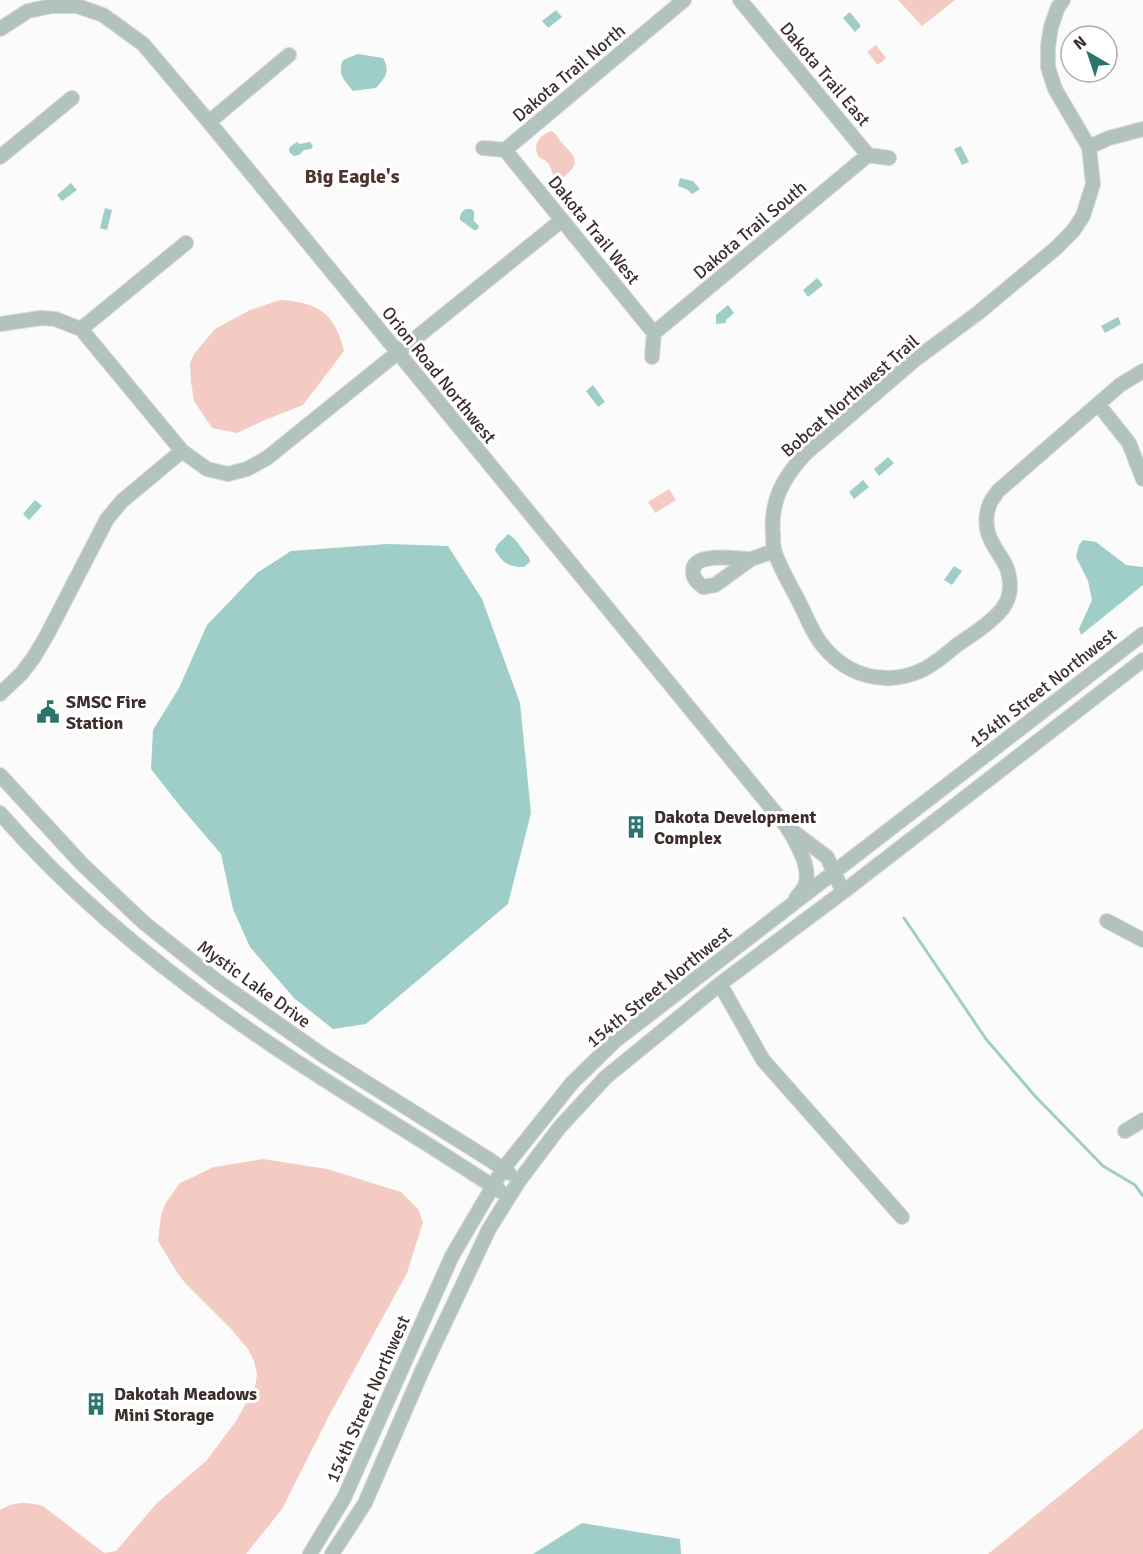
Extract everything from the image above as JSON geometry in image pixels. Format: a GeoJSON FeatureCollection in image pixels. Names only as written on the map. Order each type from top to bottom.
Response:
{"type":"FeatureCollection","features":[{"type":"Feature","properties":{"kind":"street","name":"Dakota Trail North"},"geometry":{"type":"LineString","coordinates":[[505,150],[684,0]]}},
{"type":"Feature","properties":{"kind":"street","name":"Dakota Trail East"},"geometry":{"type":"LineString","coordinates":[[740,0],[868,155],[889,158]]}},
{"type":"Feature","properties":{"kind":"street","name":"Bobcat Northwest Trail"},"geometry":{"type":"LineString","coordinates":[[1063,0],[1051,27],[1048,67],[1059,96],[1089,147],[1093,184],[1083,216],[1073,231],[1055,249],[978,313],[916,359],[805,454],[792,468],[781,486],[774,506],[772,524],[774,551],[820,642],[848,668],[868,676],[886,679],[906,676],[922,670],[995,616],[1005,605],[1010,591],[1010,574],[988,534],[986,519],[989,505],[998,491],[1120,385],[1143,371]]}},
{"type":"Feature","properties":{"kind":"street","name":"Orion Road Northwest"},"geometry":{"type":"LineString","coordinates":[[0,29],[28,10],[52,6],[77,6],[104,15],[143,44],[788,827],[803,857],[806,873],[805,885],[790,907]]}},
{"type":"Feature","properties":{"kind":"street"},"geometry":{"type":"LineString","coordinates":[[209,122],[289,56]]}},
{"type":"Feature","properties":{"kind":"street"},"geometry":{"type":"LineString","coordinates":[[0,157],[72,98]]}},
{"type":"Feature","properties":{"kind":"street"},"geometry":{"type":"LineString","coordinates":[[1089,147],[1109,138],[1143,129]]}},
{"type":"Feature","properties":{"kind":"street"},"geometry":{"type":"LineString","coordinates":[[483,148],[505,150]]}},
{"type":"Feature","properties":{"kind":"street","name":"Dakota Trail West"},"geometry":{"type":"LineString","coordinates":[[505,150],[654,333]]}},
{"type":"Feature","properties":{"kind":"street","name":"Dakota Trail South"},"geometry":{"type":"LineString","coordinates":[[654,333],[868,155]]}},
{"type":"Feature","properties":{"kind":"street"},"geometry":{"type":"LineString","coordinates":[[0,324],[40,318],[56,319],[81,329],[182,451],[207,469],[228,474],[247,469],[267,458],[562,220]]}},
{"type":"Feature","properties":{"kind":"street"},"geometry":{"type":"LineString","coordinates":[[81,329],[186,243]]}},
{"type":"Feature","properties":{"kind":"street"},"geometry":{"type":"LineString","coordinates":[[652,357],[654,333]]}},
{"type":"Feature","properties":{"kind":"street"},"geometry":{"type":"LineString","coordinates":[[1098,404],[1129,443],[1143,479]]}},
{"type":"Feature","properties":{"kind":"street"},"geometry":{"type":"LineString","coordinates":[[1129,443],[1143,450]]}},
{"type":"Feature","properties":{"kind":"street"},"geometry":{"type":"LineString","coordinates":[[0,694],[22,673],[34,657],[107,519],[122,501],[182,451]]}},
{"type":"Feature","properties":{"kind":"street"},"geometry":{"type":"LineString","coordinates":[[751,559],[774,551]]}},
{"type":"Feature","properties":{"kind":"street","name":"154th Street Northwest"},"geometry":{"type":"LineString","coordinates":[[310,1554],[344,1497],[452,1256],[503,1169],[572,1083],[615,1041],[1143,634]]}},
{"type":"Feature","properties":{"kind":"street","name":"154th Street Northwest"},"geometry":{"type":"LineString","coordinates":[[332,1554],[365,1503],[427,1360],[489,1229],[519,1180],[559,1128],[606,1077],[720,984],[1143,660]]}},
{"type":"Feature","properties":{"kind":"street","name":"Mystic Lake Drive"},"geometry":{"type":"LineString","coordinates":[[0,775],[81,862],[135,914],[216,981],[324,1056],[519,1180]]}},
{"type":"Feature","properties":{"kind":"street"},"geometry":{"type":"LineString","coordinates":[[0,813],[77,892],[138,946],[201,994],[272,1045],[509,1197]]}},
{"type":"Feature","properties":{"kind":"street","name":"Orion Road Northwest"},"geometry":{"type":"LineString","coordinates":[[788,827],[827,857],[843,892]]}},
{"type":"Feature","properties":{"kind":"street"},"geometry":{"type":"LineString","coordinates":[[1107,921],[1143,940]]}},
{"type":"Feature","properties":{"kind":"street"},"geometry":{"type":"LineString","coordinates":[[720,984],[763,1060],[902,1217]]}},
{"type":"Feature","properties":{"kind":"street"},"geometry":{"type":"LineString","coordinates":[[1125,1131],[1143,1120]]}},
{"type":"Feature","properties":{"kind":"shaded area"},"geometry":{"type":"Polygon","coordinates":[[[898,0],[955,0],[922,26],[898,0]]]}},
{"type":"Feature","properties":{"kind":"shaded area"},"geometry":{"type":"Polygon","coordinates":[[[876,45],[886,58],[878,65],[867,52],[876,45]]]}},
{"type":"Feature","properties":{"kind":"shaded area"},"geometry":{"type":"Polygon","coordinates":[[[552,131],[572,154],[575,161],[572,169],[559,179],[554,178],[549,165],[538,156],[536,150],[539,139],[552,131]]]}},
{"type":"Feature","properties":{"kind":"shaded area"},"geometry":{"type":"Polygon","coordinates":[[[280,300],[305,303],[323,312],[336,327],[344,351],[303,405],[237,433],[212,428],[194,401],[190,363],[194,354],[215,329],[250,310],[280,300]]]}},
{"type":"Feature","properties":{"kind":"shaded area"},"geometry":{"type":"Polygon","coordinates":[[[669,489],[676,500],[655,513],[648,502],[669,489]]]}},
{"type":"Feature","properties":{"kind":"shaded area"},"geometry":{"type":"Polygon","coordinates":[[[263,1159],[327,1169],[401,1192],[418,1209],[423,1222],[407,1273],[330,1414],[282,1509],[246,1554],[0,1554],[0,1510],[21,1503],[43,1506],[104,1553],[116,1551],[157,1503],[206,1461],[236,1421],[255,1387],[257,1374],[254,1361],[248,1349],[232,1330],[178,1274],[158,1241],[165,1204],[180,1183],[214,1167],[263,1159]]]}},
{"type":"Feature","properties":{"kind":"shaded area"},"geometry":{"type":"Polygon","coordinates":[[[1143,1428],[1143,1554],[988,1554],[1143,1428]]]}},
{"type":"Feature","properties":{"kind":"water"},"geometry":{"type":"Polygon","coordinates":[[[556,10],[562,17],[548,28],[542,21],[556,10]]]}},
{"type":"Feature","properties":{"kind":"water"},"geometry":{"type":"Polygon","coordinates":[[[850,12],[861,26],[855,32],[843,18],[850,12]]]}},
{"type":"Feature","properties":{"kind":"water"},"geometry":{"type":"Polygon","coordinates":[[[358,54],[383,58],[387,71],[376,88],[353,91],[342,77],[343,60],[358,54]]]}},
{"type":"Feature","properties":{"kind":"water"},"geometry":{"type":"Polygon","coordinates":[[[297,142],[300,144],[310,142],[313,146],[294,156],[289,149],[297,142]]]}},
{"type":"Feature","properties":{"kind":"water"},"geometry":{"type":"Polygon","coordinates":[[[961,146],[969,162],[962,165],[954,149],[961,146]]]}},
{"type":"Feature","properties":{"kind":"water"},"geometry":{"type":"Polygon","coordinates":[[[680,178],[693,181],[700,189],[692,194],[678,186],[680,178]]]}},
{"type":"Feature","properties":{"kind":"water"},"geometry":{"type":"Polygon","coordinates":[[[71,183],[77,190],[62,201],[57,195],[71,183]]]}},
{"type":"Feature","properties":{"kind":"water"},"geometry":{"type":"Polygon","coordinates":[[[105,208],[112,210],[107,230],[100,228],[105,208]]]}},
{"type":"Feature","properties":{"kind":"water"},"geometry":{"type":"Polygon","coordinates":[[[466,209],[472,209],[474,212],[474,221],[479,227],[477,230],[460,220],[461,213],[466,209]]]}},
{"type":"Feature","properties":{"kind":"water"},"geometry":{"type":"Polygon","coordinates":[[[817,278],[823,285],[808,297],[803,290],[817,278]]]}},
{"type":"Feature","properties":{"kind":"water"},"geometry":{"type":"Polygon","coordinates":[[[728,305],[734,313],[726,320],[726,323],[716,324],[716,315],[728,305]]]}},
{"type":"Feature","properties":{"kind":"water"},"geometry":{"type":"Polygon","coordinates":[[[1118,317],[1121,324],[1105,333],[1101,326],[1118,317]]]}},
{"type":"Feature","properties":{"kind":"water"},"geometry":{"type":"Polygon","coordinates":[[[593,385],[605,402],[598,407],[586,391],[593,385]]]}},
{"type":"Feature","properties":{"kind":"water"},"geometry":{"type":"Polygon","coordinates":[[[888,457],[894,463],[879,476],[874,469],[888,457]]]}},
{"type":"Feature","properties":{"kind":"water"},"geometry":{"type":"Polygon","coordinates":[[[863,480],[869,487],[854,499],[849,492],[863,480]]]}},
{"type":"Feature","properties":{"kind":"water"},"geometry":{"type":"Polygon","coordinates":[[[35,500],[42,506],[29,520],[23,514],[35,500]]]}},
{"type":"Feature","properties":{"kind":"water"},"geometry":{"type":"Polygon","coordinates":[[[508,534],[529,557],[530,562],[524,567],[506,563],[495,550],[508,534]]]}},
{"type":"Feature","properties":{"kind":"water"},"geometry":{"type":"Polygon","coordinates":[[[1083,540],[1096,542],[1126,565],[1143,567],[1143,585],[1081,635],[1079,629],[1092,600],[1088,581],[1076,557],[1083,540]]]}},
{"type":"Feature","properties":{"kind":"water"},"geometry":{"type":"Polygon","coordinates":[[[388,544],[448,546],[482,599],[520,703],[531,813],[508,904],[366,1024],[333,1029],[294,998],[250,947],[233,909],[221,854],[151,769],[153,730],[179,688],[207,625],[257,573],[291,551],[388,544]]]}},
{"type":"Feature","properties":{"kind":"water"},"geometry":{"type":"Polygon","coordinates":[[[954,566],[962,571],[952,585],[944,580],[954,566]]]}},
{"type":"Feature","properties":{"kind":"water"},"geometry":{"type":"Polygon","coordinates":[[[582,1523],[680,1539],[681,1554],[533,1554],[582,1523]]]}},
{"type":"Feature","properties":{"kind":"waterway"},"geometry":{"type":"LineString","coordinates":[[904,918],[986,1039],[1035,1096],[1103,1166],[1135,1185],[1143,1196]]}},
{"type":"Feature","properties":{"kind":"place","name":"SMSC Fire Station"},"geometry":{"type":"Point","coordinates":[48,712]}},
{"type":"Feature","properties":{"kind":"place","name":"Dakota Development Complex"},"geometry":{"type":"Point","coordinates":[636,827]}},
{"type":"Feature","properties":{"kind":"place","name":"Dakotah Meadows Mini Storage"},"geometry":{"type":"Point","coordinates":[96,1404]}},
{"type":"Feature","properties":{"kind":"district","name":"Big Eagle's"},"geometry":{"type":"Point","coordinates":[352,176]}}]}
